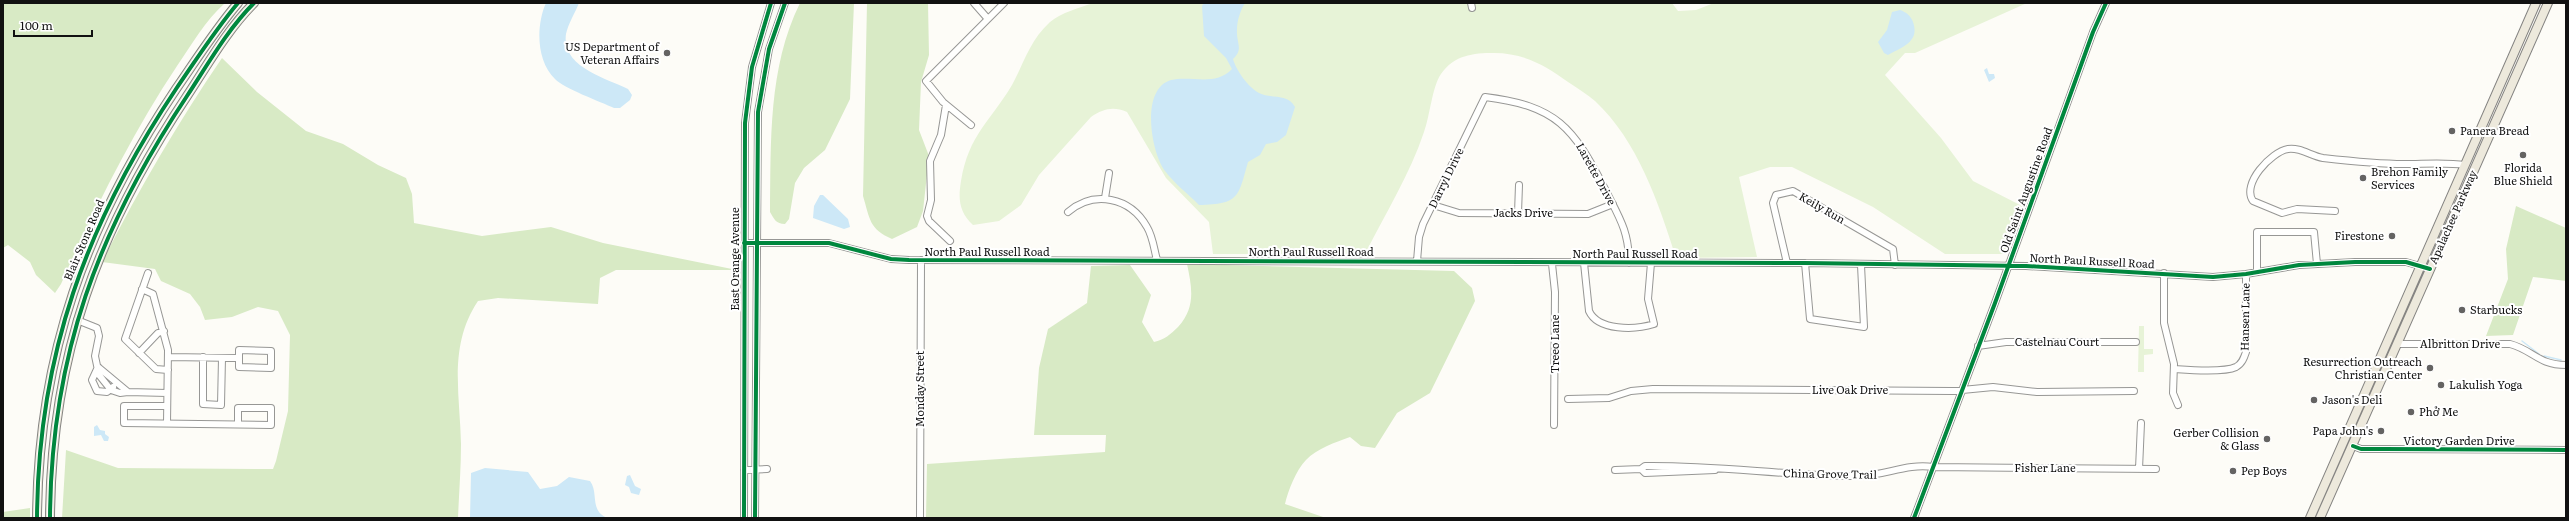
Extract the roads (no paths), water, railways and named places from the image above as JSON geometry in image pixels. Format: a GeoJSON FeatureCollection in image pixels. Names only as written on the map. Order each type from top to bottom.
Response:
{"type":"FeatureCollection","features":[{"type":"Feature","properties":{"kind":"main road","name":"Blair Stone Road"},"geometry":{"type":"LineString","coordinates":[[37,518],[40,446],[49,384],[57,341],[75,282],[96,230],[125,172],[195,61],[238,3]]}},
{"type":"Feature","properties":{"kind":"main road","name":"Blair Stone Road"},"geometry":{"type":"LineString","coordinates":[[50,518],[56,418],[62,382],[86,288],[108,234],[135,178],[205,68],[237,22],[254,3]]}},
{"type":"Feature","properties":{"kind":"main road"},"geometry":{"type":"LineString","coordinates":[[2536,4],[2546,6]]}},
{"type":"Feature","properties":{"kind":"main road","name":"Apalachee Parkway"},"geometry":{"type":"LineString","coordinates":[[2310,518],[2536,4]]}},
{"type":"Feature","properties":{"kind":"main road","name":"Apalachee Parkway"},"geometry":{"type":"LineString","coordinates":[[2320,518],[2546,6]]}},
{"type":"Feature","properties":{"kind":"main road"},"geometry":{"type":"LineString","coordinates":[[195,61],[205,68]]}},
{"type":"Feature","properties":{"kind":"main road"},"geometry":{"type":"LineString","coordinates":[[2509,67],[2514,79]]}},
{"type":"Feature","properties":{"kind":"main road"},"geometry":{"type":"LineString","coordinates":[[2474,145],[2475,168]]}},
{"type":"Feature","properties":{"kind":"main road"},"geometry":{"type":"LineString","coordinates":[[2378,386],[2375,371],[2386,369]]}},
{"type":"Feature","properties":{"kind":"main road"},"geometry":{"type":"LineString","coordinates":[[2348,432],[2352,446]]}},
{"type":"Feature","properties":{"kind":"street","name":"East Orange Avenue"},"geometry":{"type":"LineString","coordinates":[[744,518],[744,243],[746,105],[754,60],[771,3]]}},
{"type":"Feature","properties":{"kind":"street","name":"East Orange Avenue"},"geometry":{"type":"LineString","coordinates":[[755,518],[756,243],[759,95],[769,49],[785,3]]}},
{"type":"Feature","properties":{"kind":"street"},"geometry":{"type":"LineString","coordinates":[[974,3],[988,19]]}},
{"type":"Feature","properties":{"kind":"street"},"geometry":{"type":"LineString","coordinates":[[971,125],[946,105],[926,81],[1004,3]]}},
{"type":"Feature","properties":{"kind":"street","name":"Old Saint Augustine Road"},"geometry":{"type":"LineString","coordinates":[[1914,518],[2093,32],[2106,3]]}},
{"type":"Feature","properties":{"kind":"street","name":"Larette Drive"},"geometry":{"type":"LineString","coordinates":[[1485,97],[1530,106],[1562,124],[1583,148],[1628,235],[1630,263]]}},
{"type":"Feature","properties":{"kind":"street","name":"Darryl Drive"},"geometry":{"type":"LineString","coordinates":[[1417,261],[1418,236],[1485,97]]}},
{"type":"Feature","properties":{"kind":"street"},"geometry":{"type":"LineString","coordinates":[[946,105],[941,135],[930,161],[931,200],[928,216],[929,221],[950,241]]}},
{"type":"Feature","properties":{"kind":"street"},"geometry":{"type":"LineString","coordinates":[[2335,211],[2297,209],[2282,213],[2253,201],[2251,194],[2256,175],[2270,157],[2279,151],[2290,149],[2323,158],[2374,163],[2465,165]]}},
{"type":"Feature","properties":{"kind":"street"},"geometry":{"type":"LineString","coordinates":[[1105,198],[1109,173]]}},
{"type":"Feature","properties":{"kind":"street"},"geometry":{"type":"LineString","coordinates":[[1518,213],[1519,185]]}},
{"type":"Feature","properties":{"kind":"street","name":"Keily Run"},"geometry":{"type":"LineString","coordinates":[[1787,263],[1773,203],[1776,195],[1787,190],[1793,191],[1893,249],[1895,265]]}},
{"type":"Feature","properties":{"kind":"street"},"geometry":{"type":"LineString","coordinates":[[1068,212],[1084,201],[1105,198],[1125,205],[1143,221],[1151,236],[1157,260]]}},
{"type":"Feature","properties":{"kind":"street","name":"Jacks Drive"},"geometry":{"type":"LineString","coordinates":[[1433,205],[1459,213],[1588,214],[1613,204]]}},
{"type":"Feature","properties":{"kind":"street"},"geometry":{"type":"LineString","coordinates":[[2257,272],[2257,232],[2314,232],[2317,264]]}},
{"type":"Feature","properties":{"kind":"street","name":"North Paul Russell Road"},"geometry":{"type":"LineString","coordinates":[[744,243],[829,243],[891,259],[921,260],[1417,261],[1552,264],[1806,263],[2008,266],[2164,273],[2213,277],[2317,264],[2389,262],[2421,265],[2430,269]]}},
{"type":"Feature","properties":{"kind":"street","name":"Monday Street"},"geometry":{"type":"LineString","coordinates":[[920,518],[921,260]]}},
{"type":"Feature","properties":{"kind":"street"},"geometry":{"type":"LineString","coordinates":[[1584,263],[1589,311],[1592,317],[1606,325],[1633,327],[1654,324],[1648,299],[1651,263]]}},
{"type":"Feature","properties":{"kind":"street"},"geometry":{"type":"LineString","coordinates":[[1806,263],[1810,319],[1864,327],[1861,265]]}},
{"type":"Feature","properties":{"kind":"street","name":"Treeo Lane"},"geometry":{"type":"LineString","coordinates":[[1552,264],[1555,292],[1554,425]]}},
{"type":"Feature","properties":{"kind":"street"},"geometry":{"type":"LineString","coordinates":[[148,273],[125,336],[127,342],[156,369],[168,370]]}},
{"type":"Feature","properties":{"kind":"street"},"geometry":{"type":"LineString","coordinates":[[2164,273],[2164,323],[2174,369],[2173,393],[2178,406]]}},
{"type":"Feature","properties":{"kind":"street","name":"Hansen Lane"},"geometry":{"type":"LineString","coordinates":[[2174,369],[2233,368],[2243,361],[2246,352],[2246,274]]}},
{"type":"Feature","properties":{"kind":"street"},"geometry":{"type":"LineString","coordinates":[[142,289],[153,294],[164,331],[168,357],[167,423]]}},
{"type":"Feature","properties":{"kind":"street"},"geometry":{"type":"LineString","coordinates":[[77,320],[97,328],[99,336],[95,356],[99,376],[111,390]]}},
{"type":"Feature","properties":{"kind":"street"},"geometry":{"type":"LineString","coordinates":[[139,353],[158,333],[164,331]]}},
{"type":"Feature","properties":{"kind":"street","name":"Castelnau Court"},"geometry":{"type":"LineString","coordinates":[[1978,346],[2006,342],[2136,342]]}},
{"type":"Feature","properties":{"kind":"street","name":"Albritton Drive"},"geometry":{"type":"LineString","coordinates":[[2397,344],[2510,344],[2524,349],[2540,361],[2566,365]]}},
{"type":"Feature","properties":{"kind":"street"},"geometry":{"type":"LineString","coordinates":[[239,350],[271,351],[271,368],[238,367],[239,358],[239,350]]}},
{"type":"Feature","properties":{"kind":"street"},"geometry":{"type":"LineString","coordinates":[[168,357],[239,358]]}},
{"type":"Feature","properties":{"kind":"street"},"geometry":{"type":"LineString","coordinates":[[203,357],[203,404],[221,404],[222,358]]}},
{"type":"Feature","properties":{"kind":"street"},"geometry":{"type":"LineString","coordinates":[[98,367],[128,392]]}},
{"type":"Feature","properties":{"kind":"street"},"geometry":{"type":"LineString","coordinates":[[98,367],[92,380],[94,388],[101,392],[111,390],[120,393],[167,393]]}},
{"type":"Feature","properties":{"kind":"street"},"geometry":{"type":"LineString","coordinates":[[111,390],[116,383]]}},
{"type":"Feature","properties":{"kind":"street","name":"Live Oak Drive"},"geometry":{"type":"LineString","coordinates":[[1568,399],[1609,398],[1631,391],[1653,389],[1962,390],[1993,387],[2037,392],[2134,392]]}},
{"type":"Feature","properties":{"kind":"street"},"geometry":{"type":"LineString","coordinates":[[167,406],[124,406],[124,423],[271,425],[271,408],[238,408],[238,424]]}},
{"type":"Feature","properties":{"kind":"street"},"geometry":{"type":"LineString","coordinates":[[2139,469],[2141,423]]}},
{"type":"Feature","properties":{"kind":"street","name":"Victory Garden Drive"},"geometry":{"type":"LineString","coordinates":[[2352,446],[2361,449],[2566,450]]}},
{"type":"Feature","properties":{"kind":"street","name":"China Grove Trail"},"geometry":{"type":"LineString","coordinates":[[1615,470],[1641,469],[1645,466],[1698,465],[1794,475],[1875,476],[1909,466],[1933,468]]}},
{"type":"Feature","properties":{"kind":"street","name":"Fisher Lane"},"geometry":{"type":"LineString","coordinates":[[1933,468],[2156,469]]}},
{"type":"Feature","properties":{"kind":"street"},"geometry":{"type":"LineString","coordinates":[[744,470],[767,469]]}},
{"type":"Feature","properties":{"kind":"water"},"geometry":{"type":"Polygon","coordinates":[[[546,3],[579,3],[567,30],[566,45],[570,55],[587,70],[628,89],[632,95],[630,100],[620,108],[614,108],[559,83],[549,71],[544,63],[541,53],[539,32],[546,3]]]}},
{"type":"Feature","properties":{"kind":"water"},"geometry":{"type":"Polygon","coordinates":[[[1204,3],[1245,3],[1240,13],[1238,23],[1237,35],[1239,49],[1233,59],[1237,68],[1247,83],[1259,93],[1284,98],[1295,107],[1286,135],[1277,142],[1266,144],[1260,155],[1248,162],[1239,191],[1235,196],[1223,203],[1199,205],[1165,171],[1156,150],[1151,122],[1155,95],[1161,86],[1171,80],[1218,78],[1232,69],[1226,58],[1204,36],[1202,6],[1204,3]]]}},
{"type":"Feature","properties":{"kind":"water"},"geometry":{"type":"Polygon","coordinates":[[[1900,10],[1908,14],[1912,20],[1915,29],[1914,34],[1908,43],[1888,55],[1884,53],[1878,42],[1887,30],[1892,12],[1900,10]]]}},
{"type":"Feature","properties":{"kind":"water"},"geometry":{"type":"Polygon","coordinates":[[[1987,68],[1989,74],[1994,74],[1995,78],[1989,82],[1984,70],[1987,68]]]}},
{"type":"Feature","properties":{"kind":"water"},"geometry":{"type":"Polygon","coordinates":[[[820,195],[823,195],[848,219],[850,227],[844,229],[813,218],[814,206],[820,195]]]}},
{"type":"Feature","properties":{"kind":"water"},"geometry":{"type":"Polygon","coordinates":[[[97,425],[100,430],[105,431],[105,434],[109,437],[108,441],[104,441],[101,435],[94,436],[94,427],[97,425]]]}},
{"type":"Feature","properties":{"kind":"water"},"geometry":{"type":"Polygon","coordinates":[[[485,468],[528,472],[540,489],[557,486],[569,477],[590,481],[593,486],[596,507],[602,515],[608,518],[470,518],[471,473],[485,468]]]}},
{"type":"Feature","properties":{"kind":"water"},"geometry":{"type":"Polygon","coordinates":[[[630,475],[635,486],[641,489],[639,495],[631,493],[629,487],[625,485],[627,476],[630,475]]]}},
{"type":"Feature","properties":{"kind":"waterway"},"geometry":{"type":"LineString","coordinates":[[2522,341],[2539,354]]}},
{"type":"Feature","properties":{"kind":"waterway"},"geometry":{"type":"LineString","coordinates":[[2544,356],[2561,360]]}},
{"type":"Feature","properties":{"kind":"place","name":"US Department of Veteran Affairs"},"geometry":{"type":"Point","coordinates":[667,53]}},
{"type":"Feature","properties":{"kind":"place","name":"Panera Bread"},"geometry":{"type":"Point","coordinates":[2452,131]}},
{"type":"Feature","properties":{"kind":"place","name":"Florida Blue Shield"},"geometry":{"type":"Point","coordinates":[2523,155]}},
{"type":"Feature","properties":{"kind":"place","name":"Brehon Family Services"},"geometry":{"type":"Point","coordinates":[2363,178]}},
{"type":"Feature","properties":{"kind":"place","name":"Firestone"},"geometry":{"type":"Point","coordinates":[2392,236]}},
{"type":"Feature","properties":{"kind":"place","name":"Starbucks"},"geometry":{"type":"Point","coordinates":[2462,310]}},
{"type":"Feature","properties":{"kind":"place","name":"Resurrection Outreach Christian Center"},"geometry":{"type":"Point","coordinates":[2430,368]}},
{"type":"Feature","properties":{"kind":"place","name":"Lakulish Yoga"},"geometry":{"type":"Point","coordinates":[2441,385]}},
{"type":"Feature","properties":{"kind":"place","name":"Jason's Deli"},"geometry":{"type":"Point","coordinates":[2314,400]}},
{"type":"Feature","properties":{"kind":"place","name":"Phở Me"},"geometry":{"type":"Point","coordinates":[2411,412]}},
{"type":"Feature","properties":{"kind":"place","name":"Papa John's"},"geometry":{"type":"Point","coordinates":[2381,431]}},
{"type":"Feature","properties":{"kind":"place","name":"Gerber Collision & Glass"},"geometry":{"type":"Point","coordinates":[2267,439]}},
{"type":"Feature","properties":{"kind":"place","name":"Pep Boys"},"geometry":{"type":"Point","coordinates":[2233,471]}}]}
